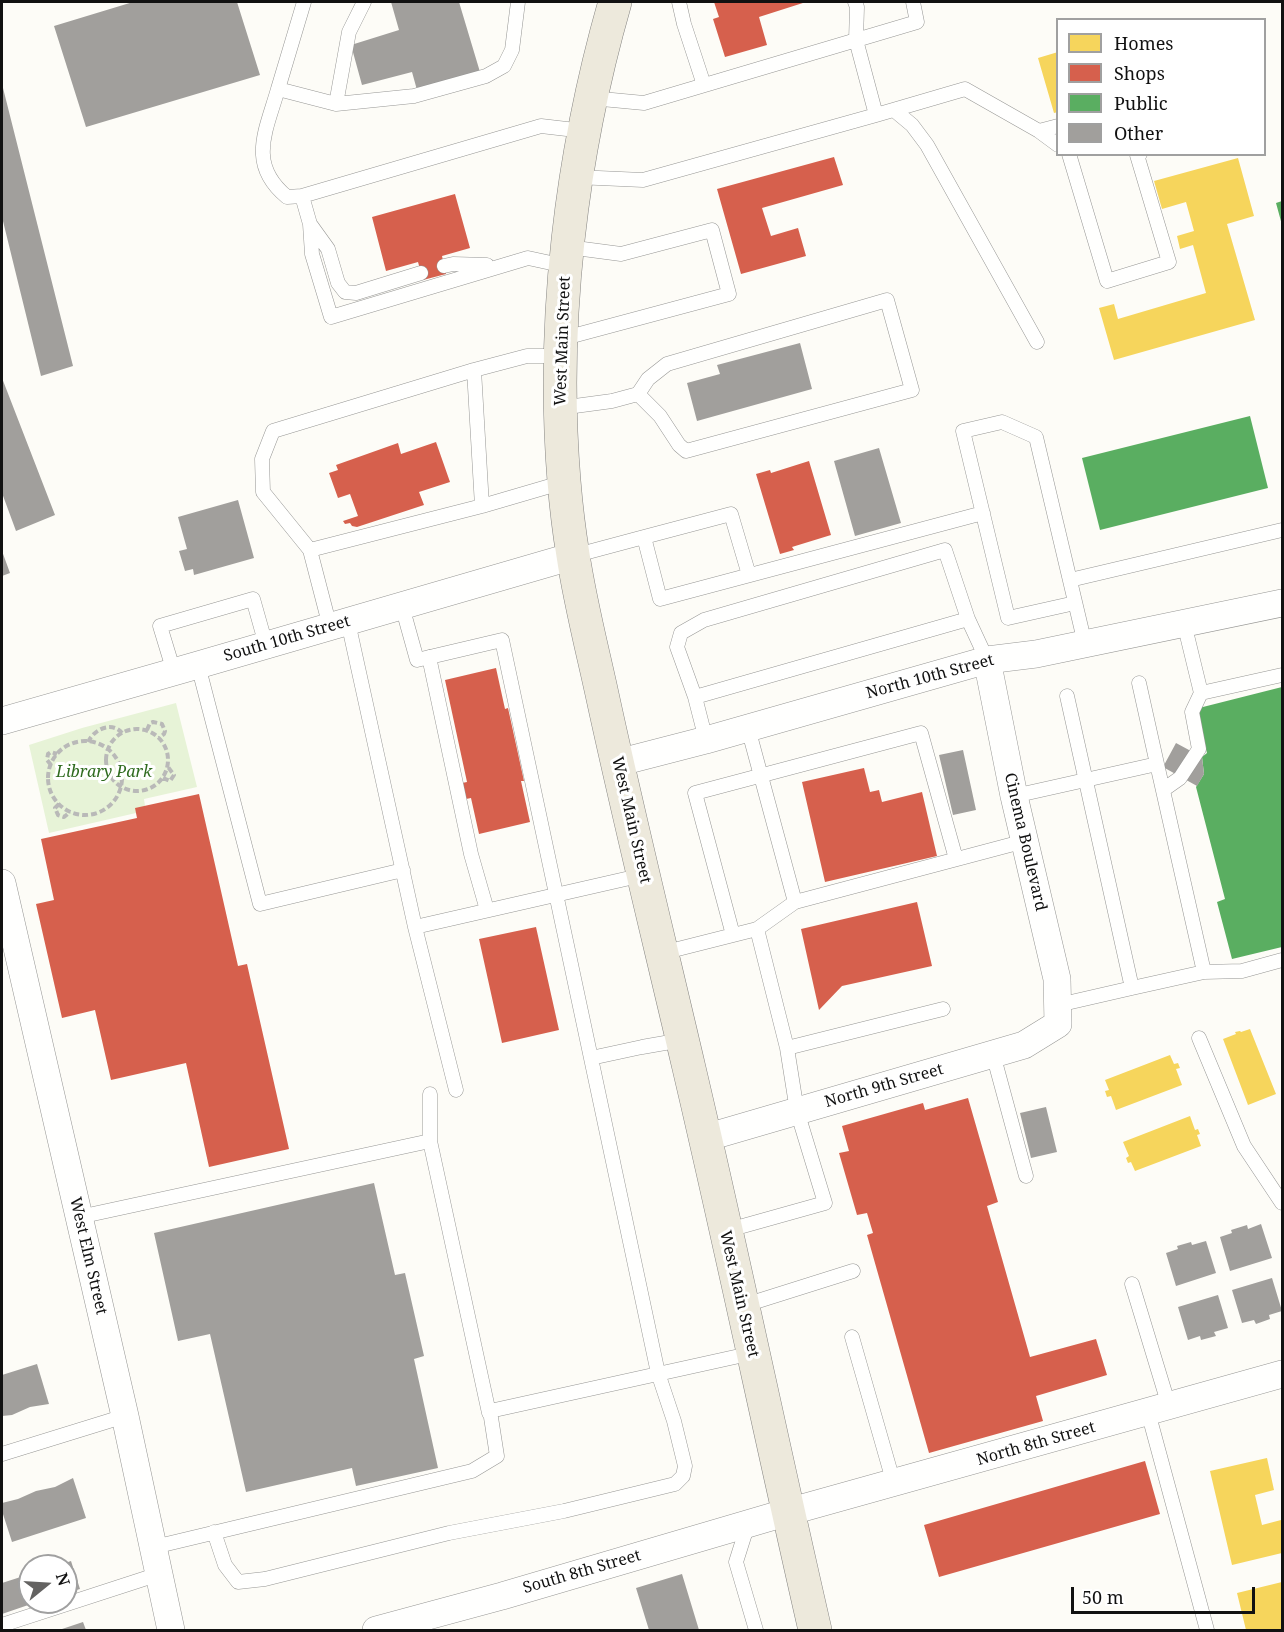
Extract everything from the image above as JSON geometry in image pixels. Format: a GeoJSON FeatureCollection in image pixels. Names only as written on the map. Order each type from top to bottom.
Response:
{"type":"FeatureCollection","features":[{"type":"Feature","properties":{"kind":"main road","name":"West Main Street"},"geometry":{"type":"LineString","coordinates":[[615,2],[584,131],[567,256],[561,347],[560,408],[564,482],[573,556],[617,763],[705,1138],[815,1630]]}},
{"type":"Feature","properties":{"kind":"street","name":"South 10th Street"},"geometry":{"type":"LineString","coordinates":[[2,721],[573,556]]}},
{"type":"Feature","properties":{"kind":"street","name":"North 10th Street"},"geometry":{"type":"LineString","coordinates":[[617,763],[987,660],[1036,654],[1282,603]]}},
{"type":"Feature","properties":{"kind":"street","name":"Cinema Boulevard"},"geometry":{"type":"LineString","coordinates":[[987,660],[1014,796],[1057,979],[1058,1014]]}},
{"type":"Feature","properties":{"kind":"street","name":"West Elm Street"},"geometry":{"type":"LineString","coordinates":[[2,883],[125,1416],[171,1630]]}},
{"type":"Feature","properties":{"kind":"street","name":"North 9th Street"},"geometry":{"type":"LineString","coordinates":[[705,1138],[1024,1046],[1058,1014]]}},
{"type":"Feature","properties":{"kind":"street","name":"North 8th Street"},"geometry":{"type":"LineString","coordinates":[[788,1512],[1282,1374]]}},
{"type":"Feature","properties":{"kind":"street","name":"South 8th Street"},"geometry":{"type":"LineString","coordinates":[[388,1629],[788,1512]]}},
{"type":"Feature","properties":{"kind":"lane"},"geometry":{"type":"LineString","coordinates":[[304,2],[263,141],[262,156],[265,170],[275,187],[287,197],[302,196],[541,126],[584,131]]}},
{"type":"Feature","properties":{"kind":"lane"},"geometry":{"type":"LineString","coordinates":[[336,104],[349,32],[364,2]]}},
{"type":"Feature","properties":{"kind":"lane"},"geometry":{"type":"LineString","coordinates":[[278,89],[336,104],[414,96],[486,76],[504,66],[512,50],[518,2]]}},
{"type":"Feature","properties":{"kind":"lane"},"geometry":{"type":"LineString","coordinates":[[679,2],[704,85]]}},
{"type":"Feature","properties":{"kind":"lane"},"geometry":{"type":"LineString","coordinates":[[855,2],[857,7],[856,40],[876,115]]}},
{"type":"Feature","properties":{"kind":"lane"},"geometry":{"type":"LineString","coordinates":[[591,98],[644,103],[917,22],[913,2]]}},
{"type":"Feature","properties":{"kind":"lane"},"geometry":{"type":"LineString","coordinates":[[576,177],[643,180],[964,89],[1040,131],[1056,143]]}},
{"type":"Feature","properties":{"kind":"lane"},"geometry":{"type":"LineString","coordinates":[[894,110],[912,124],[927,145],[1037,342]]}},
{"type":"Feature","properties":{"kind":"lane"},"geometry":{"type":"LineString","coordinates":[[1040,131],[1056,127]]}},
{"type":"Feature","properties":{"kind":"lane"},"geometry":{"type":"LineString","coordinates":[[1071,156],[1107,281],[1169,262],[1137,156]]}},
{"type":"Feature","properties":{"kind":"lane"},"geometry":{"type":"LineString","coordinates":[[302,196],[310,224],[312,254],[330,317],[528,258],[621,254],[712,230],[729,294],[561,347],[474,370],[273,431],[262,459],[263,492],[310,550],[339,624],[403,870],[456,1090]]}},
{"type":"Feature","properties":{"kind":"lane"},"geometry":{"type":"LineString","coordinates":[[310,224],[328,249],[338,283],[345,292],[356,293],[421,273]]}},
{"type":"Feature","properties":{"kind":"lane"},"geometry":{"type":"LineString","coordinates":[[444,266],[453,264],[500,266]]}},
{"type":"Feature","properties":{"kind":"lane"},"geometry":{"type":"LineString","coordinates":[[560,408],[612,401],[638,394],[648,379],[667,364],[887,300],[912,390],[686,451],[679,445],[660,416],[638,394]]}},
{"type":"Feature","properties":{"kind":"lane"},"geometry":{"type":"LineString","coordinates":[[474,370],[482,506]]}},
{"type":"Feature","properties":{"kind":"lane"},"geometry":{"type":"LineString","coordinates":[[1075,603],[1008,618],[963,431],[1002,422],[1036,437],[1085,644]]}},
{"type":"Feature","properties":{"kind":"lane"},"geometry":{"type":"LineString","coordinates":[[310,550],[482,506],[564,482]]}},
{"type":"Feature","properties":{"kind":"lane"},"geometry":{"type":"LineString","coordinates":[[644,537],[660,599],[983,513]]}},
{"type":"Feature","properties":{"kind":"lane"},"geometry":{"type":"LineString","coordinates":[[573,556],[731,514],[749,575]]}},
{"type":"Feature","properties":{"kind":"lane"},"geometry":{"type":"LineString","coordinates":[[1070,580],[1282,530]]}},
{"type":"Feature","properties":{"kind":"lane"},"geometry":{"type":"LineString","coordinates":[[706,740],[695,697],[677,647],[681,633],[704,620],[934,553],[945,550],[968,619],[987,660]]}},
{"type":"Feature","properties":{"kind":"lane"},"geometry":{"type":"LineString","coordinates":[[266,645],[253,599],[160,626],[186,669],[260,904],[403,870]]}},
{"type":"Feature","properties":{"kind":"lane"},"geometry":{"type":"LineString","coordinates":[[214,1532],[225,1565],[238,1582],[265,1579],[449,1533],[564,1511],[675,1484],[683,1476],[685,1466],[674,1421],[658,1373],[502,640],[417,660],[402,606]]}},
{"type":"Feature","properties":{"kind":"lane"},"geometry":{"type":"LineString","coordinates":[[695,697],[968,619]]}},
{"type":"Feature","properties":{"kind":"lane"},"geometry":{"type":"LineString","coordinates":[[1163,790],[1180,778],[1198,749],[1192,712],[1201,693],[1184,623]]}},
{"type":"Feature","properties":{"kind":"lane"},"geometry":{"type":"LineString","coordinates":[[429,657],[471,854],[487,910]]}},
{"type":"Feature","properties":{"kind":"lane"},"geometry":{"type":"LineString","coordinates":[[1201,693],[1282,675]]}},
{"type":"Feature","properties":{"kind":"lane"},"geometry":{"type":"LineString","coordinates":[[1139,683],[1204,972]]}},
{"type":"Feature","properties":{"kind":"lane"},"geometry":{"type":"LineString","coordinates":[[1067,696],[1132,988]]}},
{"type":"Feature","properties":{"kind":"lane"},"geometry":{"type":"LineString","coordinates":[[748,728],[795,902]]}},
{"type":"Feature","properties":{"kind":"lane"},"geometry":{"type":"LineString","coordinates":[[733,935],[695,793],[921,733],[956,860]]}},
{"type":"Feature","properties":{"kind":"lane"},"geometry":{"type":"LineString","coordinates":[[1014,796],[1157,765]]}},
{"type":"Feature","properties":{"kind":"lane"},"geometry":{"type":"LineString","coordinates":[[662,953],[757,929],[795,902],[1025,841]]}},
{"type":"Feature","properties":{"kind":"lane"},"geometry":{"type":"LineString","coordinates":[[415,927],[644,876]]}},
{"type":"Feature","properties":{"kind":"lane"},"geometry":{"type":"LineString","coordinates":[[726,1231],[825,1203],[797,1111],[788,1048],[757,929]]}},
{"type":"Feature","properties":{"kind":"lane"},"geometry":{"type":"LineString","coordinates":[[1058,1014],[1132,988],[1204,972],[1242,971],[1282,960]]}},
{"type":"Feature","properties":{"kind":"lane"},"geometry":{"type":"LineString","coordinates":[[788,1048],[943,1009]]}},
{"type":"Feature","properties":{"kind":"lane"},"geometry":{"type":"LineString","coordinates":[[1199,1038],[1244,1146],[1282,1203]]}},
{"type":"Feature","properties":{"kind":"lane"},"geometry":{"type":"LineString","coordinates":[[591,1058],[682,1040]]}},
{"type":"Feature","properties":{"kind":"lane"},"geometry":{"type":"LineString","coordinates":[[993,1054],[1026,1176]]}},
{"type":"Feature","properties":{"kind":"lane"},"geometry":{"type":"LineString","coordinates":[[154,1546],[472,1471],[497,1456],[490,1412],[430,1141],[430,1095]]}},
{"type":"Feature","properties":{"kind":"lane"},"geometry":{"type":"LineString","coordinates":[[79,1217],[430,1141]]}},
{"type":"Feature","properties":{"kind":"lane"},"geometry":{"type":"LineString","coordinates":[[742,1306],[853,1271]]}},
{"type":"Feature","properties":{"kind":"lane"},"geometry":{"type":"LineString","coordinates":[[1132,1284],[1207,1630]]}},
{"type":"Feature","properties":{"kind":"lane"},"geometry":{"type":"LineString","coordinates":[[852,1337],[894,1484]]}},
{"type":"Feature","properties":{"kind":"lane"},"geometry":{"type":"LineString","coordinates":[[490,1412],[753,1353]]}},
{"type":"Feature","properties":{"kind":"lane"},"geometry":{"type":"LineString","coordinates":[[2,1454],[125,1416]]}},
{"type":"Feature","properties":{"kind":"lane"},"geometry":{"type":"LineString","coordinates":[[748,1524],[736,1562],[756,1630]]}},
{"type":"Feature","properties":{"kind":"lane"},"geometry":{"type":"LineString","coordinates":[[2,1625],[159,1574]]}},
{"type":"Feature","properties":{"kind":"path"},"geometry":{"type":"LineString","coordinates":[[147,730],[150,723],[162,724],[165,731],[159,738]]}},
{"type":"Feature","properties":{"kind":"path"},"geometry":{"type":"LineString","coordinates":[[88,742],[93,733],[104,728],[114,727],[122,733]]}},
{"type":"Feature","properties":{"kind":"path"},"geometry":{"type":"LineString","coordinates":[[132,729],[147,730],[159,738],[168,752],[168,767],[163,778],[155,787],[141,792],[126,790],[114,782],[107,769],[108,749],[112,741],[122,733],[132,729]]}},
{"type":"Feature","properties":{"kind":"path"},"geometry":{"type":"LineString","coordinates":[[88,742],[101,745],[113,754],[122,773],[122,787],[115,801],[102,812],[79,815],[58,804],[50,791],[48,775],[57,754],[71,744],[88,742]]}},
{"type":"Feature","properties":{"kind":"path"},"geometry":{"type":"LineString","coordinates":[[51,765],[47,759],[48,754],[51,752],[57,754]]}},
{"type":"Feature","properties":{"kind":"path"},"geometry":{"type":"LineString","coordinates":[[163,778],[170,781],[173,778],[173,771],[168,767]]}},
{"type":"Feature","properties":{"kind":"path"},"geometry":{"type":"LineString","coordinates":[[58,804],[55,808],[58,815],[64,817],[70,812]]}},
{"type":"Feature","properties":{"kind":"green space","name":"Library Park"},"geometry":{"type":"Polygon","coordinates":[[[176,703],[197,787],[144,799],[145,806],[136,813],[49,833],[29,745],[176,703]]]}},
{"type":"Feature","properties":{"kind":"building: Homes"},"geometry":{"type":"Polygon","coordinates":[[[1056,53],[1056,112],[1054,113],[1038,58],[1056,53]]]}},
{"type":"Feature","properties":{"kind":"building: Homes"},"geometry":{"type":"Polygon","coordinates":[[[1238,158],[1254,216],[1227,224],[1255,320],[1114,360],[1099,308],[1114,304],[1118,319],[1206,293],[1193,245],[1180,249],[1177,236],[1194,231],[1186,202],[1162,209],[1154,181],[1238,158]]]}},
{"type":"Feature","properties":{"kind":"building: Homes"},"geometry":{"type":"Polygon","coordinates":[[[1250,1029],[1276,1094],[1248,1105],[1223,1039],[1236,1034],[1235,1032],[1250,1029]]]}},
{"type":"Feature","properties":{"kind":"building: Homes"},"geometry":{"type":"Polygon","coordinates":[[[1170,1055],[1174,1064],[1178,1063],[1180,1068],[1176,1069],[1182,1085],[1116,1110],[1111,1096],[1107,1097],[1105,1091],[1109,1090],[1105,1080],[1170,1055]]]}},
{"type":"Feature","properties":{"kind":"building: Homes"},"geometry":{"type":"Polygon","coordinates":[[[1190,1116],[1195,1130],[1198,1129],[1200,1134],[1197,1135],[1201,1146],[1135,1171],[1131,1162],[1128,1163],[1126,1158],[1129,1156],[1123,1142],[1190,1116]]]}},
{"type":"Feature","properties":{"kind":"building: Homes"},"geometry":{"type":"Polygon","coordinates":[[[1267,1458],[1274,1490],[1255,1495],[1262,1525],[1281,1520],[1282,1553],[1232,1565],[1210,1471],[1267,1458]]]}},
{"type":"Feature","properties":{"kind":"building: Homes"},"geometry":{"type":"Polygon","coordinates":[[[1282,1582],[1282,1630],[1246,1630],[1237,1593],[1282,1582]]]}},
{"type":"Feature","properties":{"kind":"building: Shops"},"geometry":{"type":"Polygon","coordinates":[[[714,2],[806,2],[759,17],[767,45],[725,57],[713,19],[719,17],[714,2]]]}},
{"type":"Feature","properties":{"kind":"building: Shops"},"geometry":{"type":"Polygon","coordinates":[[[834,157],[843,185],[762,208],[771,236],[798,228],[806,256],[741,274],[717,189],[834,157]]]}},
{"type":"Feature","properties":{"kind":"building: Shops"},"geometry":{"type":"Polygon","coordinates":[[[455,194],[470,248],[442,256],[446,274],[423,280],[418,262],[386,271],[372,217],[455,194]]]}},
{"type":"Feature","properties":{"kind":"building: Shops"},"geometry":{"type":"Polygon","coordinates":[[[436,442],[450,482],[419,492],[424,505],[357,527],[350,523],[345,524],[343,521],[358,516],[350,494],[338,498],[329,473],[338,470],[336,465],[398,443],[401,454],[436,442]]]}},
{"type":"Feature","properties":{"kind":"building: Shops"},"geometry":{"type":"Polygon","coordinates":[[[809,461],[831,535],[792,547],[794,550],[780,554],[756,474],[770,470],[771,473],[809,461]]]}},
{"type":"Feature","properties":{"kind":"building: Shops"},"geometry":{"type":"Polygon","coordinates":[[[496,668],[505,709],[508,708],[524,781],[521,781],[530,822],[479,834],[471,798],[466,799],[462,783],[467,782],[445,680],[496,668]]]}},
{"type":"Feature","properties":{"kind":"building: Shops"},"geometry":{"type":"Polygon","coordinates":[[[864,768],[870,792],[879,790],[882,802],[922,792],[937,856],[825,882],[802,782],[864,768]]]}},
{"type":"Feature","properties":{"kind":"building: Shops"},"geometry":{"type":"Polygon","coordinates":[[[199,794],[238,966],[247,964],[289,1149],[209,1167],[186,1063],[111,1080],[95,1010],[62,1018],[36,904],[54,900],[41,839],[137,818],[135,808],[199,794]]]}},
{"type":"Feature","properties":{"kind":"building: Shops"},"geometry":{"type":"Polygon","coordinates":[[[917,902],[932,966],[842,986],[819,1010],[801,929],[917,902]]]}},
{"type":"Feature","properties":{"kind":"building: Shops"},"geometry":{"type":"Polygon","coordinates":[[[536,927],[559,1030],[502,1043],[479,939],[536,927]]]}},
{"type":"Feature","properties":{"kind":"building: Shops"},"geometry":{"type":"Polygon","coordinates":[[[968,1098],[998,1202],[987,1206],[1030,1357],[1096,1339],[1107,1375],[1036,1396],[1043,1421],[929,1453],[867,1235],[873,1233],[867,1213],[857,1215],[839,1153],[849,1151],[842,1126],[923,1103],[925,1110],[968,1098]]]}},
{"type":"Feature","properties":{"kind":"building: Shops"},"geometry":{"type":"Polygon","coordinates":[[[1145,1461],[1160,1514],[939,1577],[924,1525],[1145,1461]]]}},
{"type":"Feature","properties":{"kind":"building: Public"},"geometry":{"type":"Polygon","coordinates":[[[1282,201],[1282,225],[1276,203],[1282,201]]]}},
{"type":"Feature","properties":{"kind":"building: Public"},"geometry":{"type":"Polygon","coordinates":[[[1250,416],[1268,488],[1100,530],[1082,458],[1250,416]]]}},
{"type":"Feature","properties":{"kind":"building: Public"},"geometry":{"type":"Polygon","coordinates":[[[1282,687],[1282,947],[1232,959],[1217,902],[1225,899],[1196,787],[1204,774],[1202,757],[1207,753],[1195,709],[1282,687]]]}},
{"type":"Feature","properties":{"kind":"building: Other"},"geometry":{"type":"Polygon","coordinates":[[[133,2],[237,2],[260,75],[86,127],[54,26],[133,2]]]}},
{"type":"Feature","properties":{"kind":"building: Other"},"geometry":{"type":"Polygon","coordinates":[[[391,2],[459,2],[480,72],[417,90],[412,72],[362,85],[351,45],[399,30],[391,2]]]}},
{"type":"Feature","properties":{"kind":"building: Other"},"geometry":{"type":"Polygon","coordinates":[[[2,84],[73,366],[41,376],[2,217],[2,84]]]}},
{"type":"Feature","properties":{"kind":"building: Other"},"geometry":{"type":"Polygon","coordinates":[[[800,343],[812,389],[697,421],[687,383],[720,374],[717,365],[800,343]]]}},
{"type":"Feature","properties":{"kind":"building: Other"},"geometry":{"type":"Polygon","coordinates":[[[2,378],[55,515],[16,531],[2,493],[2,378]]]}},
{"type":"Feature","properties":{"kind":"building: Other"},"geometry":{"type":"Polygon","coordinates":[[[879,448],[901,523],[855,536],[834,461],[879,448]]]}},
{"type":"Feature","properties":{"kind":"building: Other"},"geometry":{"type":"Polygon","coordinates":[[[238,500],[254,558],[194,575],[193,569],[185,571],[179,551],[187,549],[178,517],[238,500]]]}},
{"type":"Feature","properties":{"kind":"building: Other"},"geometry":{"type":"Polygon","coordinates":[[[2,551],[10,573],[2,576],[2,551]]]}},
{"type":"Feature","properties":{"kind":"building: Other"},"geometry":{"type":"Polygon","coordinates":[[[1176,743],[1202,757],[1204,774],[1197,786],[1163,767],[1176,743]]]}},
{"type":"Feature","properties":{"kind":"building: Other"},"geometry":{"type":"Polygon","coordinates":[[[963,750],[976,810],[953,815],[939,755],[963,750]]]}},
{"type":"Feature","properties":{"kind":"building: Other"},"geometry":{"type":"Polygon","coordinates":[[[1046,1107],[1057,1152],[1031,1158],[1020,1113],[1046,1107]]]}},
{"type":"Feature","properties":{"kind":"building: Other"},"geometry":{"type":"Polygon","coordinates":[[[374,1183],[395,1275],[405,1273],[424,1356],[414,1359],[438,1468],[356,1486],[352,1468],[246,1492],[210,1334],[178,1341],[154,1233],[374,1183]]]}},
{"type":"Feature","properties":{"kind":"building: Other"},"geometry":{"type":"Polygon","coordinates":[[[1261,1224],[1272,1258],[1230,1271],[1220,1237],[1232,1233],[1231,1230],[1247,1225],[1248,1229],[1261,1224]]]}},
{"type":"Feature","properties":{"kind":"building: Other"},"geometry":{"type":"Polygon","coordinates":[[[1206,1241],[1216,1273],[1176,1286],[1166,1253],[1178,1249],[1177,1246],[1206,1241]]]}},
{"type":"Feature","properties":{"kind":"building: Other"},"geometry":{"type":"Polygon","coordinates":[[[1272,1278],[1282,1311],[1269,1315],[1270,1319],[1256,1324],[1254,1320],[1242,1323],[1232,1290],[1272,1278]]]}},
{"type":"Feature","properties":{"kind":"building: Other"},"geometry":{"type":"Polygon","coordinates":[[[1218,1295],[1228,1328],[1214,1332],[1216,1336],[1201,1340],[1200,1336],[1188,1340],[1178,1307],[1218,1295]]]}},
{"type":"Feature","properties":{"kind":"building: Other"},"geometry":{"type":"Polygon","coordinates":[[[37,1364],[49,1404],[2,1416],[2,1375],[37,1364]]]}},
{"type":"Feature","properties":{"kind":"building: Other"},"geometry":{"type":"Polygon","coordinates":[[[73,1478],[86,1518],[12,1542],[2,1511],[2,1503],[55,1487],[73,1478]]]}},
{"type":"Feature","properties":{"kind":"building: Other"},"geometry":{"type":"Polygon","coordinates":[[[682,1574],[699,1630],[649,1630],[636,1588],[682,1574]]]}},
{"type":"Feature","properties":{"kind":"building: Other"},"geometry":{"type":"Polygon","coordinates":[[[18,1578],[18,1609],[2,1614],[2,1583],[18,1578]]]}},
{"type":"Feature","properties":{"kind":"building: Other"},"geometry":{"type":"Polygon","coordinates":[[[83,1622],[86,1630],[59,1630],[83,1622]]]}}]}
